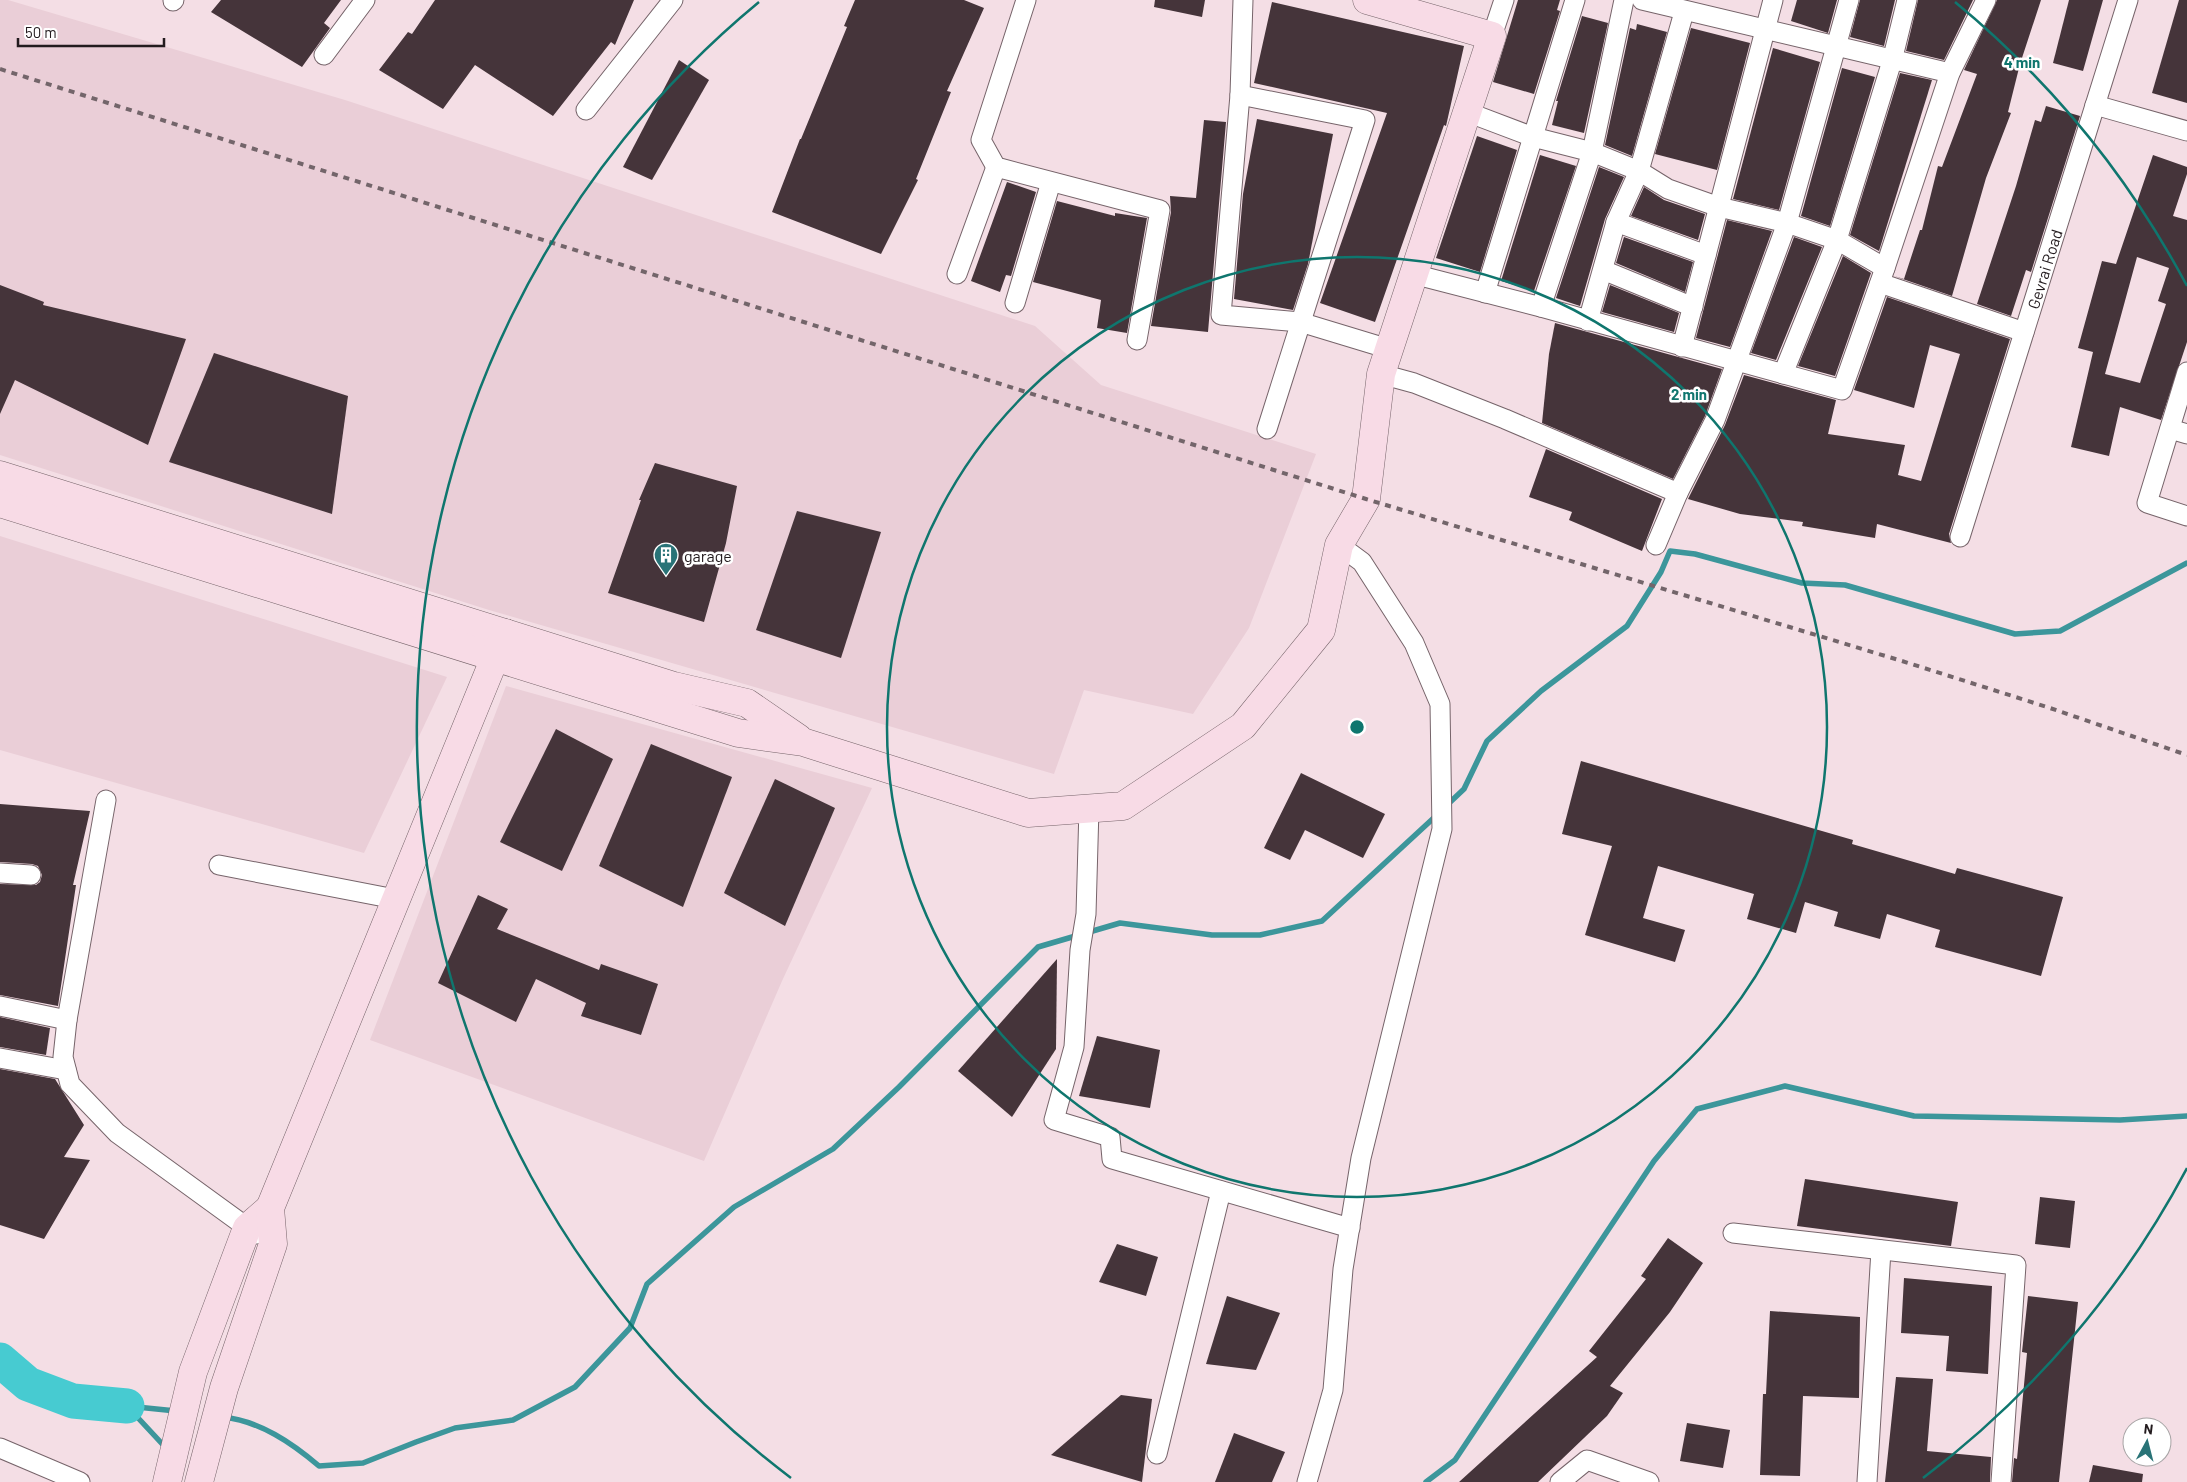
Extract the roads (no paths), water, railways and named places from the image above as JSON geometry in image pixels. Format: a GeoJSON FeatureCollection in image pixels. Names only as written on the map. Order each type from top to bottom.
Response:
{"type":"FeatureCollection","features":[{"type":"Feature","properties":{"kind":"street"},"geometry":{"type":"LineString","coordinates":[[324,55],[365,0]]}},
{"type":"Feature","properties":{"kind":"street"},"geometry":{"type":"LineString","coordinates":[[586,110],[673,0]]}},
{"type":"Feature","properties":{"kind":"street"},"geometry":{"type":"LineString","coordinates":[[1026,0],[982,140],[996,166],[1160,210],[1137,340]]}},
{"type":"Feature","properties":{"kind":"street"},"geometry":{"type":"LineString","coordinates":[[1244,0],[1240,95],[1221,315],[1300,322],[1385,362],[1414,383],[1505,419],[1678,494]]}},
{"type":"Feature","properties":{"kind":"street"},"geometry":{"type":"LineString","coordinates":[[1367,0],[1423,8],[1492,36]]}},
{"type":"Feature","properties":{"kind":"street"},"geometry":{"type":"LineString","coordinates":[[0,475],[500,645],[738,733],[804,742],[1028,813],[1123,806],[1242,726],[1322,630],[1339,545],[1366,499],[1385,362],[1504,0]]}},
{"type":"Feature","properties":{"kind":"street"},"geometry":{"type":"LineString","coordinates":[[1485,293],[1576,0]]}},
{"type":"Feature","properties":{"kind":"street"},"geometry":{"type":"LineString","coordinates":[[1541,307],[1592,152],[1624,0]]}},
{"type":"Feature","properties":{"kind":"street"},"geometry":{"type":"LineString","coordinates":[[1642,0],[1684,12],[1765,29],[1892,61],[1950,73]]}},
{"type":"Feature","properties":{"kind":"street"},"geometry":{"type":"LineString","coordinates":[[1682,346],[1773,0]]}},
{"type":"Feature","properties":{"kind":"street"},"geometry":{"type":"LineString","coordinates":[[1656,545],[1678,494],[1715,420],[1787,223],[1849,0]]}},
{"type":"Feature","properties":{"kind":"street"},"geometry":{"type":"LineString","coordinates":[[1784,374],[1837,240],[1892,61],[1907,0]]}},
{"type":"Feature","properties":{"kind":"street"},"geometry":{"type":"LineString","coordinates":[[1413,274],[1541,307],[1842,390],[1883,276],[1950,73],[1986,0]]}},
{"type":"Feature","properties":{"kind":"street","name":"Gevrai Road"},"geometry":{"type":"LineString","coordinates":[[1960,536],[2128,0]]}},
{"type":"Feature","properties":{"kind":"street"},"geometry":{"type":"LineString","coordinates":[[1588,321],[1616,222],[1638,172],[1684,12]]}},
{"type":"Feature","properties":{"kind":"street"},"geometry":{"type":"LineString","coordinates":[[1240,95],[1365,120],[1267,428]]}},
{"type":"Feature","properties":{"kind":"street"},"geometry":{"type":"LineString","coordinates":[[2095,105],[2187,131]]}},
{"type":"Feature","properties":{"kind":"street"},"geometry":{"type":"LineString","coordinates":[[1467,112],[1533,137],[1592,152],[1638,172],[1668,188],[1719,207],[1787,223],[1837,240],[1883,276],[2024,332]]}},
{"type":"Feature","properties":{"kind":"street"},"geometry":{"type":"LineString","coordinates":[[957,274],[996,166]]}},
{"type":"Feature","properties":{"kind":"street"},"geometry":{"type":"LineString","coordinates":[[1016,303],[1051,182]]}},
{"type":"Feature","properties":{"kind":"street"},"geometry":{"type":"LineString","coordinates":[[1616,222],[1706,255]]}},
{"type":"Feature","properties":{"kind":"street"},"geometry":{"type":"LineString","coordinates":[[1603,270],[1693,306]]}},
{"type":"Feature","properties":{"kind":"street"},"geometry":{"type":"LineString","coordinates":[[2187,372],[2178,432],[2147,503],[2187,516]]}},
{"type":"Feature","properties":{"kind":"street"},"geometry":{"type":"LineString","coordinates":[[0,503],[500,645]]}},
{"type":"Feature","properties":{"kind":"street"},"geometry":{"type":"LineString","coordinates":[[1307,1482],[1333,1390],[1344,1269],[1361,1158],[1442,829],[1440,704],[1414,642],[1362,562],[1339,545]]}},
{"type":"Feature","properties":{"kind":"street"},"geometry":{"type":"LineString","coordinates":[[199,1482],[224,1388],[272,1244],[270,1208],[500,645]]}},
{"type":"Feature","properties":{"kind":"street"},"geometry":{"type":"LineString","coordinates":[[106,800],[67,1020],[63,1057],[70,1084],[117,1132],[247,1228],[272,1244]]}},
{"type":"Feature","properties":{"kind":"street"},"geometry":{"type":"LineString","coordinates":[[1090,808],[1086,914],[1080,950],[1074,1047],[1054,1120],[1110,1136],[1112,1159],[1350,1228]]}},
{"type":"Feature","properties":{"kind":"street"},"geometry":{"type":"LineString","coordinates":[[219,865],[395,899]]}},
{"type":"Feature","properties":{"kind":"street"},"geometry":{"type":"LineString","coordinates":[[0,873],[32,875]]}},
{"type":"Feature","properties":{"kind":"street"},"geometry":{"type":"LineString","coordinates":[[0,1006],[67,1020]]}},
{"type":"Feature","properties":{"kind":"street"},"geometry":{"type":"LineString","coordinates":[[0,1058],[66,1070]]}},
{"type":"Feature","properties":{"kind":"street"},"geometry":{"type":"LineString","coordinates":[[1157,1454],[1221,1191]]}},
{"type":"Feature","properties":{"kind":"street"},"geometry":{"type":"LineString","coordinates":[[167,1482],[193,1372],[247,1228],[270,1208]]}},
{"type":"Feature","properties":{"kind":"street"},"geometry":{"type":"LineString","coordinates":[[1734,1233],[2016,1265],[2001,1482]]}},
{"type":"Feature","properties":{"kind":"street"},"geometry":{"type":"LineString","coordinates":[[1867,1482],[1881,1250]]}},
{"type":"Feature","properties":{"kind":"street"},"geometry":{"type":"LineString","coordinates":[[0,1448],[80,1482]]}},
{"type":"Feature","properties":{"kind":"street"},"geometry":{"type":"LineString","coordinates":[[1560,1482],[1587,1460],[1649,1482]]}},
{"type":"Feature","properties":{"kind":"waterway"},"geometry":{"type":"LineString","coordinates":[[1446,806],[1464,789],[1487,741],[1541,691],[1627,626],[1661,572],[1670,551],[1695,554],[1802,583],[1845,585],[2015,634],[2060,631],[2187,563]]}},
{"type":"Feature","properties":{"kind":"waterway"},"geometry":{"type":"LineString","coordinates":[[223,1417],[250,1423],[275,1434],[319,1466],[363,1463],[455,1428],[513,1420],[575,1387],[630,1328],[647,1284],[734,1207],[833,1149],[899,1087],[1038,947],[1120,923],[1212,935],[1260,935],[1322,921],[1438,814]]}},
{"type":"Feature","properties":{"kind":"waterway"},"geometry":{"type":"LineString","coordinates":[[1426,1482],[1455,1460],[1654,1161],[1697,1109],[1785,1086],[1914,1116],[2120,1120],[2187,1116]]}},
{"type":"Feature","properties":{"kind":"waterway"},"geometry":{"type":"LineString","coordinates":[[0,1360],[28,1384],[73,1401],[127,1406]]}},
{"type":"Feature","properties":{"kind":"waterway"},"geometry":{"type":"LineString","coordinates":[[127,1406],[176,1411]]}},
{"type":"Feature","properties":{"kind":"waterway"},"geometry":{"type":"LineString","coordinates":[[127,1406],[166,1448]]}},
{"type":"Feature","properties":{"kind":"railway"},"geometry":{"type":"LineString","coordinates":[[0,69],[1366,499],[1902,661],[2047,707],[2187,755]]}},
{"type":"Feature","properties":{"kind":"place","name":"garage"},"geometry":{"type":"Point","coordinates":[666,576]}}]}
